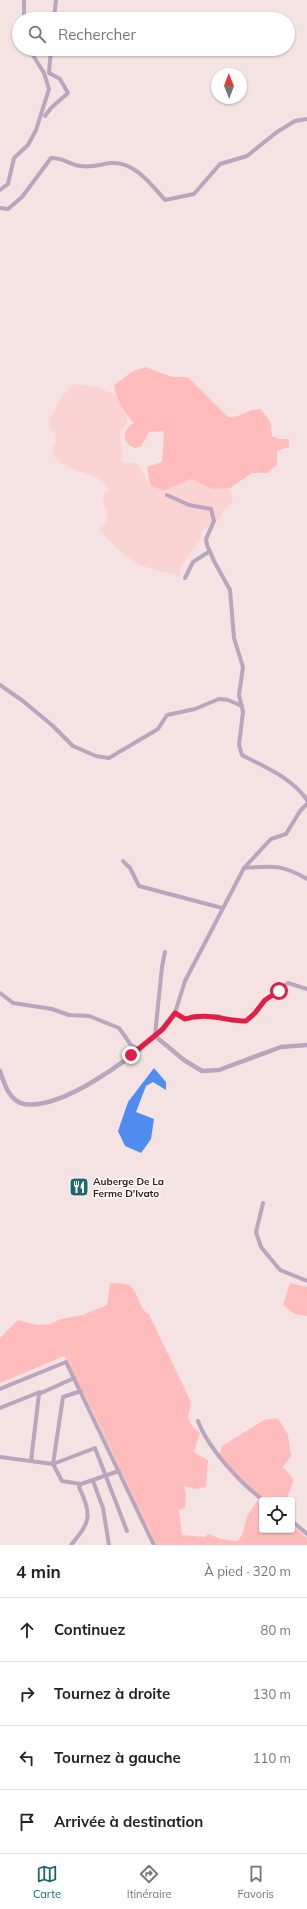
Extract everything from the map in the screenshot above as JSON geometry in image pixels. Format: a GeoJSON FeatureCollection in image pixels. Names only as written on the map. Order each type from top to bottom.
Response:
{"type":"FeatureCollection","features":[{"type":"Feature","properties":{"kind":"street"},"geometry":{"type":"LineString","coordinates":[[24,0],[24,12]]}},
{"type":"Feature","properties":{"kind":"street"},"geometry":{"type":"LineString","coordinates":[[55,12],[56,0]]}},
{"type":"Feature","properties":{"kind":"street"},"geometry":{"type":"LineString","coordinates":[[34,56],[46,73],[60,79],[68,93],[51,108],[45,116]]}},
{"type":"Feature","properties":{"kind":"street"},"geometry":{"type":"LineString","coordinates":[[0,190],[8,184],[14,158],[28,146],[36,130],[49,89],[46,73],[50,56]]}},
{"type":"Feature","properties":{"kind":"street"},"geometry":{"type":"LineString","coordinates":[[0,208],[8,209],[22,197],[51,158],[62,158],[79,166],[94,167],[118,162],[129,165],[166,200],[194,194],[220,164],[247,156],[276,132],[295,121],[307,119]]}},
{"type":"Feature","properties":{"kind":"street"},"geometry":{"type":"LineString","coordinates":[[167,495],[189,504],[211,509],[214,522],[206,539],[210,551],[230,590],[234,638],[243,667],[239,695],[242,706],[242,728],[239,745],[242,755],[281,774],[300,790],[307,800]]}},
{"type":"Feature","properties":{"kind":"street"},"geometry":{"type":"LineString","coordinates":[[185,578],[193,562],[210,551]]}},
{"type":"Feature","properties":{"kind":"street"},"geometry":{"type":"LineString","coordinates":[[0,685],[35,711],[73,746],[96,756],[109,758],[158,729],[167,716],[195,709],[219,699],[228,700],[242,706]]}},
{"type":"Feature","properties":{"kind":"street"},"geometry":{"type":"LineString","coordinates":[[0,1071],[5,1088],[14,1099],[24,1104],[48,1102],[66,1096],[140,1050],[155,1036],[175,1013],[185,982],[244,868],[271,839],[286,834],[300,811],[307,804]]}},
{"type":"Feature","properties":{"kind":"street"},"geometry":{"type":"LineString","coordinates":[[122,861],[130,868],[139,886],[222,908]]}},
{"type":"Feature","properties":{"kind":"street"},"geometry":{"type":"LineString","coordinates":[[244,868],[284,867],[307,879]]}},
{"type":"Feature","properties":{"kind":"street"},"geometry":{"type":"LineString","coordinates":[[155,1036],[162,967],[165,952]]}},
{"type":"Feature","properties":{"kind":"street"},"geometry":{"type":"LineString","coordinates":[[175,1013],[185,1019],[196,1016],[218,1016],[232,1021],[246,1021],[255,1013],[265,1000],[288,983],[307,989]]}},
{"type":"Feature","properties":{"kind":"street"},"geometry":{"type":"LineString","coordinates":[[0,994],[13,1003],[52,1009],[69,1015],[89,1016],[119,1028],[131,1045],[140,1050]]}},
{"type":"Feature","properties":{"kind":"street"},"geometry":{"type":"LineString","coordinates":[[155,1036],[184,1060],[202,1071],[219,1070],[281,1047],[307,1045]]}},
{"type":"Feature","properties":{"kind":"street"},"geometry":{"type":"LineString","coordinates":[[263,1203],[256,1232],[261,1247],[280,1270],[307,1281]]}},
{"type":"Feature","properties":{"kind":"street"},"geometry":{"type":"LineString","coordinates":[[0,1389],[66,1362],[154,1545]]}},
{"type":"Feature","properties":{"kind":"street"},"geometry":{"type":"LineString","coordinates":[[0,1408],[74,1378]]}},
{"type":"Feature","properties":{"kind":"street"},"geometry":{"type":"LineString","coordinates":[[31,1461],[40,1392]]}},
{"type":"Feature","properties":{"kind":"street"},"geometry":{"type":"LineString","coordinates":[[81,1392],[63,1397],[53,1464],[62,1481],[81,1484],[118,1471]]}},
{"type":"Feature","properties":{"kind":"street"},"geometry":{"type":"LineString","coordinates":[[198,1421],[202,1432],[224,1463],[260,1497]]}},
{"type":"Feature","properties":{"kind":"street"},"geometry":{"type":"LineString","coordinates":[[0,1457],[53,1464],[95,1448],[127,1531]]}},
{"type":"Feature","properties":{"kind":"street"},"geometry":{"type":"LineString","coordinates":[[93,1481],[103,1508],[109,1545]]}},
{"type":"Feature","properties":{"kind":"street"},"geometry":{"type":"LineString","coordinates":[[71,1545],[84,1529],[89,1519],[87,1507],[79,1487],[81,1484]]}},
{"type":"Feature","properties":{"kind":"street"},"geometry":{"type":"LineString","coordinates":[[295,1524],[307,1534]]}},
{"type":"Feature","properties":{"kind":"shaded area"},"geometry":{"type":"Polygon","coordinates":[[[146,367],[172,377],[188,377],[228,417],[237,416],[251,410],[261,409],[271,423],[272,436],[279,439],[289,439],[289,447],[277,451],[277,465],[267,473],[252,473],[230,488],[212,489],[191,479],[163,491],[150,485],[147,467],[162,462],[164,443],[163,431],[149,432],[141,447],[135,448],[130,446],[125,439],[125,432],[134,423],[121,406],[116,395],[114,385],[133,371],[146,367]]]}},
{"type":"Feature","properties":{"kind":"shaded area"},"geometry":{"type":"Polygon","coordinates":[[[73,384],[96,387],[115,394],[127,417],[127,423],[120,431],[123,463],[133,463],[138,465],[150,485],[163,491],[191,479],[212,489],[230,488],[233,502],[224,509],[219,520],[202,530],[201,539],[181,566],[179,576],[139,565],[121,552],[99,530],[106,523],[107,513],[102,498],[109,489],[97,477],[72,469],[59,462],[52,453],[56,440],[55,433],[50,430],[49,420],[61,398],[73,384]]]}},
{"type":"Feature","properties":{"kind":"shaded area"},"geometry":{"type":"Polygon","coordinates":[[[110,1283],[122,1283],[129,1285],[135,1291],[145,1312],[149,1314],[191,1402],[188,1418],[193,1427],[200,1433],[194,1452],[208,1460],[206,1487],[195,1489],[184,1486],[186,1495],[185,1508],[179,1510],[182,1535],[205,1537],[208,1534],[221,1539],[238,1541],[243,1533],[247,1516],[258,1500],[259,1533],[295,1533],[295,1528],[307,1538],[307,1545],[156,1545],[94,1414],[64,1356],[0,1383],[0,1338],[18,1320],[37,1325],[50,1324],[61,1319],[83,1315],[107,1305],[110,1283]]]}},
{"type":"Feature","properties":{"kind":"shaded area"},"geometry":{"type":"Polygon","coordinates":[[[290,1283],[307,1287],[307,1316],[295,1314],[283,1305],[290,1283]]]}},
{"type":"Feature","properties":{"kind":"shaded area"},"geometry":{"type":"Polygon","coordinates":[[[278,1418],[288,1435],[291,1456],[283,1467],[294,1480],[287,1497],[260,1497],[240,1483],[219,1457],[222,1446],[264,1420],[278,1418]]]}},
{"type":"Feature","properties":{"kind":"water"},"geometry":{"type":"Polygon","coordinates":[[[154,1068],[166,1082],[166,1090],[153,1082],[146,1086],[136,1112],[154,1119],[151,1139],[141,1153],[125,1146],[118,1131],[128,1102],[154,1068]]]}},
{"type":"Feature","properties":{"kind":"place","name":"Auberge De La Ferme D'Ivato"},"geometry":{"type":"Point","coordinates":[79,1187]}},
{"type":"Feature","properties":{"kind":"route"},"geometry":{"type":"LineString","coordinates":[[131,1055],[140,1050],[163,1029],[175,1013],[185,1019],[196,1016],[218,1016],[232,1021],[246,1021],[255,1013],[265,1000],[279,991]]}}]}
